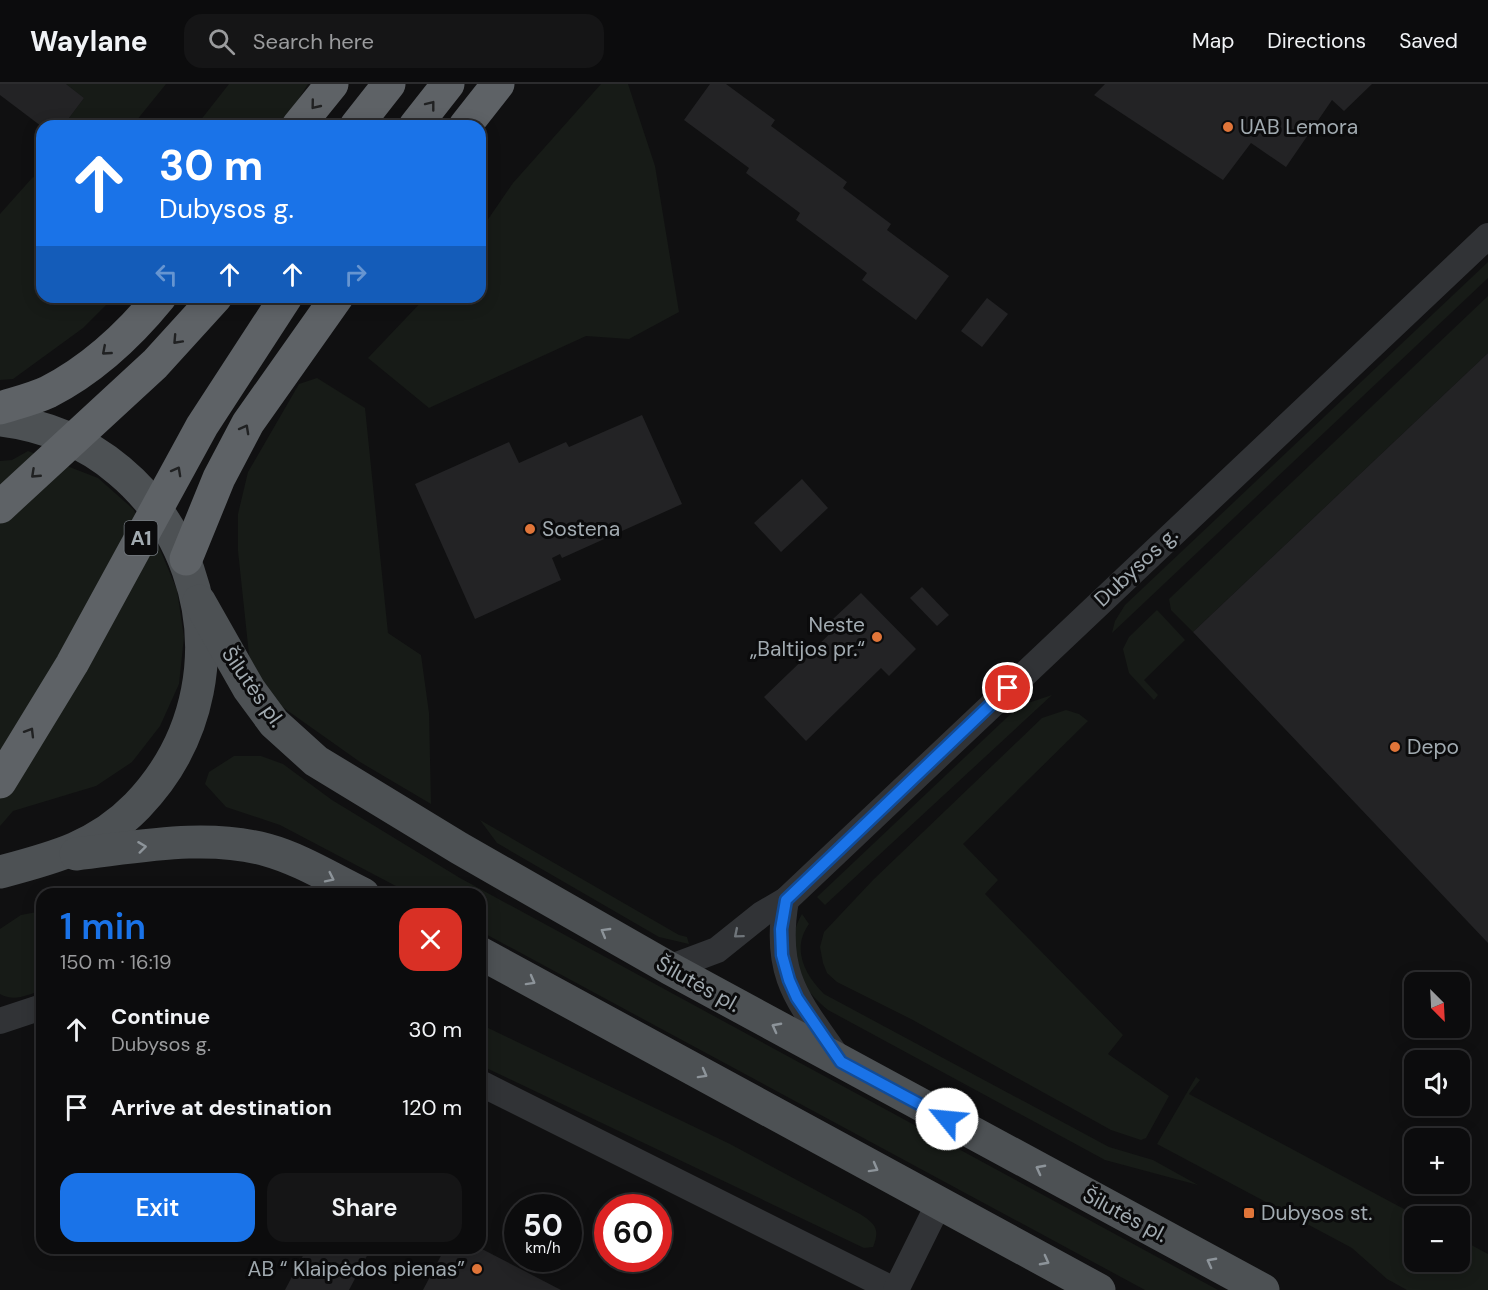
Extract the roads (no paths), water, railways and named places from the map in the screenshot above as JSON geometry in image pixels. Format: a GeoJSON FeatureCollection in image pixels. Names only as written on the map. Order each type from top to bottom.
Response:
{"type":"FeatureCollection","features":[{"type":"Feature","properties":{"kind":"highway"},"geometry":{"type":"LineString","coordinates":[[303,120],[332,84]]}},
{"type":"Feature","properties":{"kind":"highway"},"geometry":{"type":"LineString","coordinates":[[361,120],[389,84]]}},
{"type":"Feature","properties":{"kind":"highway"},"geometry":{"type":"LineString","coordinates":[[420,120],[448,84]]}},
{"type":"Feature","properties":{"kind":"highway"},"geometry":{"type":"LineString","coordinates":[[470,120],[498,84]]}},
{"type":"Feature","properties":{"kind":"highway"},"geometry":{"type":"LineString","coordinates":[[0,408],[46,393],[83,372],[116,343],[153,303]]}},
{"type":"Feature","properties":{"kind":"highway"},"geometry":{"type":"LineString","coordinates":[[0,507],[155,364],[211,303]]}},
{"type":"Feature","properties":{"kind":"highway","name":"A1"},"geometry":{"type":"LineString","coordinates":[[0,782],[72,664],[202,426],[282,303]]}},
{"type":"Feature","properties":{"kind":"highway"},"geometry":{"type":"LineString","coordinates":[[186,559],[219,478],[248,423],[333,303]]}},
{"type":"Feature","properties":{"kind":"main road"},"geometry":{"type":"LineString","coordinates":[[0,420],[27,423],[78,442],[123,472],[160,512],[186,559],[199,601],[203,645],[199,690],[186,732],[165,772],[137,807],[102,835],[63,856]]}},
{"type":"Feature","properties":{"kind":"main road","name":"Šilutės pl."},"geometry":{"type":"LineString","coordinates":[[199,601],[249,689],[274,723],[316,761],[459,848],[669,968],[1263,1290]]}},
{"type":"Feature","properties":{"kind":"main road"},"geometry":{"type":"LineString","coordinates":[[0,872],[63,856],[175,843],[221,844],[267,850],[350,888]]}},
{"type":"Feature","properties":{"kind":"main road"},"geometry":{"type":"LineString","coordinates":[[486,956],[1099,1290]]}},
{"type":"Feature","properties":{"kind":"street","name":"Dubysos g."},"geometry":{"type":"LineString","coordinates":[[669,968],[717,950],[762,914],[786,900],[1488,236]]}},
{"type":"Feature","properties":{"kind":"street"},"geometry":{"type":"LineString","coordinates":[[786,900],[781,929],[782,955],[789,980],[797,998],[841,1062]]}},
{"type":"Feature","properties":{"kind":"street"},"geometry":{"type":"LineString","coordinates":[[0,1021],[36,1009]]}},
{"type":"Feature","properties":{"kind":"street"},"geometry":{"type":"LineString","coordinates":[[486,1086],[895,1290],[939,1203]]}},
{"type":"Feature","properties":{"kind":"place","name":"UAB Lemora"},"geometry":{"type":"Point","coordinates":[1228,127]}},
{"type":"Feature","properties":{"kind":"place","name":"Sostena"},"geometry":{"type":"Point","coordinates":[530,529]}},
{"type":"Feature","properties":{"kind":"place","name":"Neste „Baltijos pr.“"},"geometry":{"type":"Point","coordinates":[877,637]}},
{"type":"Feature","properties":{"kind":"place","name":"Depo"},"geometry":{"type":"Point","coordinates":[1395,747]}},
{"type":"Feature","properties":{"kind":"place","name":"Dubysos st."},"geometry":{"type":"Point","coordinates":[1249,1213]}},
{"type":"Feature","properties":{"kind":"place","name":"AB “ Klaipėdos pienas”"},"geometry":{"type":"Point","coordinates":[477,1269]}}]}
